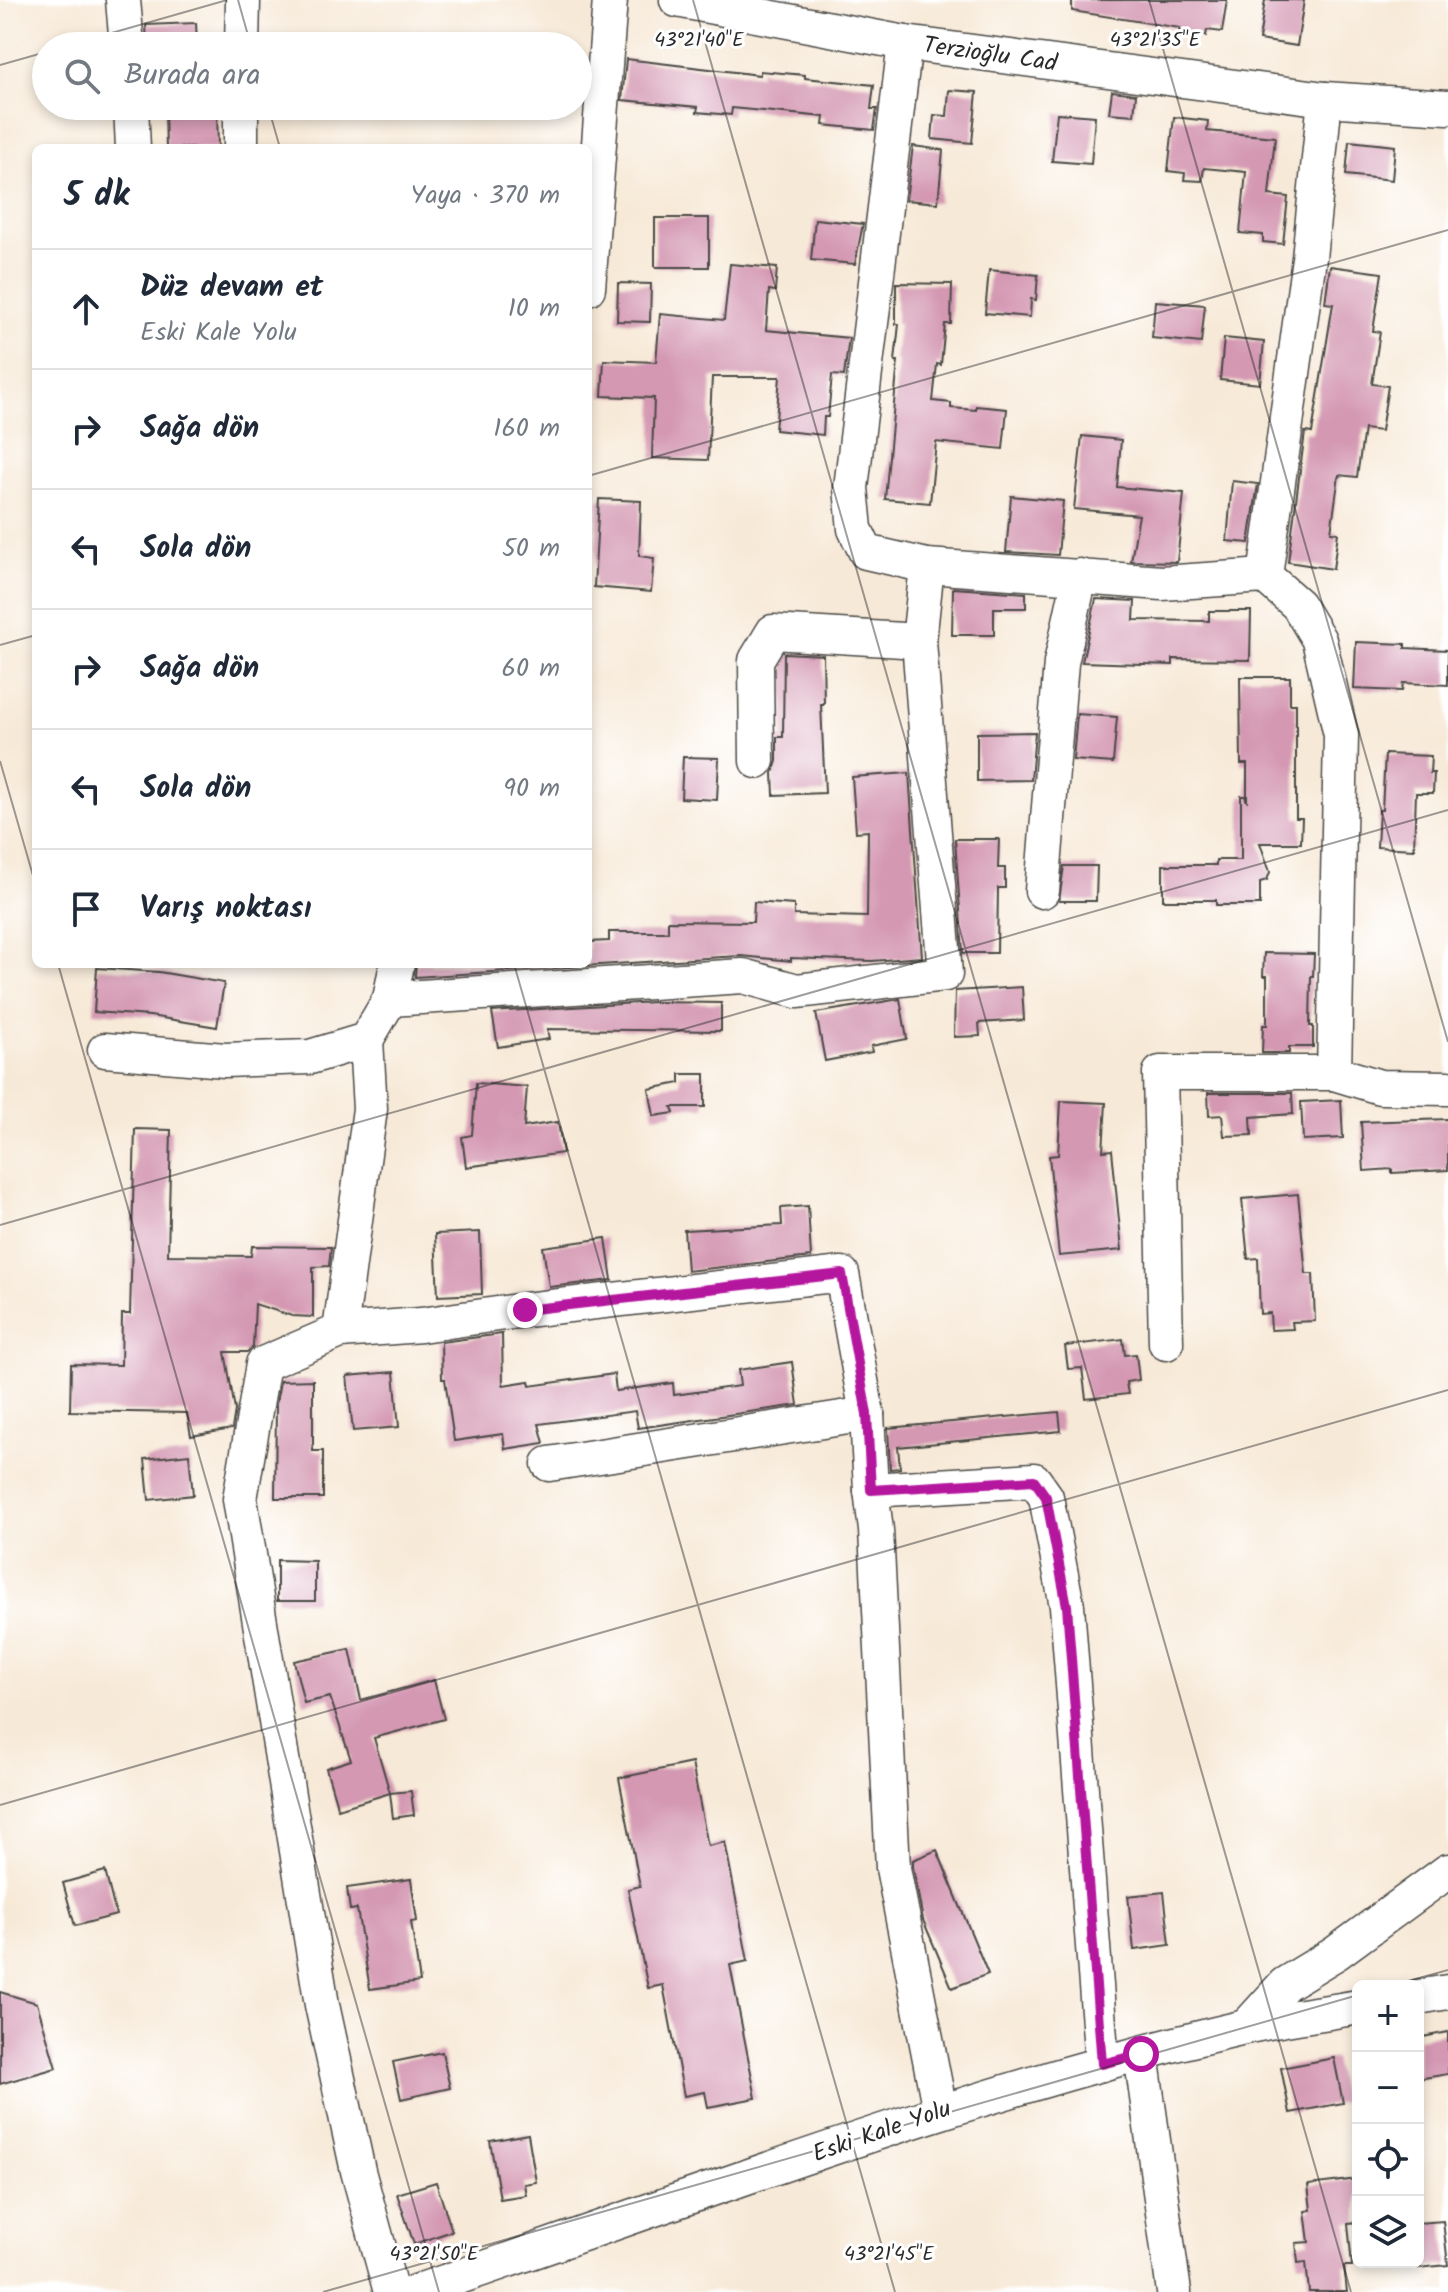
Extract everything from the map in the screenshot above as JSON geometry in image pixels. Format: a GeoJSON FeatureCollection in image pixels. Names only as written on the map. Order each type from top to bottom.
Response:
{"type":"FeatureCollection","features":[{"type":"Feature","properties":{"kind":"street"},"geometry":{"type":"LineString","coordinates":[[123,0],[126,32]]}},
{"type":"Feature","properties":{"kind":"street"},"geometry":{"type":"LineString","coordinates":[[242,32],[243,0]]}},
{"type":"Feature","properties":{"kind":"street"},"geometry":{"type":"LineString","coordinates":[[592,236],[610,0]]}},
{"type":"Feature","properties":{"kind":"street","name":"Terzioğlu Cad"},"geometry":{"type":"LineString","coordinates":[[677,0],[905,43],[1325,99],[1448,107]]}},
{"type":"Feature","properties":{"kind":"street"},"geometry":{"type":"LineString","coordinates":[[905,43],[851,488],[855,529],[866,552],[927,566],[1162,583],[1265,576],[1298,605],[1319,640],[1341,735],[1334,1073]]}},
{"type":"Feature","properties":{"kind":"street"},"geometry":{"type":"LineString","coordinates":[[1265,576],[1309,258],[1325,99]]}},
{"type":"Feature","properties":{"kind":"street"},"geometry":{"type":"LineString","coordinates":[[132,120],[133,144]]}},
{"type":"Feature","properties":{"kind":"street"},"geometry":{"type":"LineString","coordinates":[[241,120],[241,144]]}},
{"type":"Feature","properties":{"kind":"street"},"geometry":{"type":"LineString","coordinates":[[390,999],[743,976],[797,991],[945,974],[919,641],[927,566]]}},
{"type":"Feature","properties":{"kind":"street"},"geometry":{"type":"LineString","coordinates":[[1042,891],[1061,663],[1080,576]]}},
{"type":"Feature","properties":{"kind":"street"},"geometry":{"type":"LineString","coordinates":[[757,761],[756,660],[773,632],[919,641]]}},
{"type":"Feature","properties":{"kind":"street"},"geometry":{"type":"LineString","coordinates":[[340,1331],[370,1109],[366,1040],[390,999],[396,968]]}},
{"type":"Feature","properties":{"kind":"street"},"geometry":{"type":"LineString","coordinates":[[105,1050],[225,1060],[310,1057],[366,1040]]}},
{"type":"Feature","properties":{"kind":"street"},"geometry":{"type":"LineString","coordinates":[[1166,1343],[1160,1073],[1334,1073],[1380,1087],[1448,1088]]}},
{"type":"Feature","properties":{"kind":"street"},"geometry":{"type":"LineString","coordinates":[[391,2292],[358,2171],[322,2005],[240,1499],[263,1364],[340,1331],[421,1325],[842,1274],[867,1414],[893,1868],[940,2111]]}},
{"type":"Feature","properties":{"kind":"street"},"geometry":{"type":"LineString","coordinates":[[549,1464],[867,1414]]}},
{"type":"Feature","properties":{"kind":"street"},"geometry":{"type":"LineString","coordinates":[[871,1490],[1034,1480],[1046,1497],[1067,1606],[1102,2064]]}},
{"type":"Feature","properties":{"kind":"street"},"geometry":{"type":"LineString","coordinates":[[1247,2026],[1285,1984],[1336,1953],[1448,1871]]}},
{"type":"Feature","properties":{"kind":"street"},"geometry":{"type":"LineString","coordinates":[[1424,1996],[1448,1992]]}},
{"type":"Feature","properties":{"kind":"street","name":"Eski Kale Yolu"},"geometry":{"type":"LineString","coordinates":[[415,2292],[940,2111],[1247,2026],[1352,2008]]}},
{"type":"Feature","properties":{"kind":"street"},"geometry":{"type":"LineString","coordinates":[[1141,2054],[1174,2292]]}},
{"type":"Feature","properties":{"kind":"building"},"geometry":{"type":"Polygon","coordinates":[[[1072,0],[1227,0],[1222,32],[1207,30],[1206,36],[1179,31],[1180,28],[1072,11],[1072,0]]]}},
{"type":"Feature","properties":{"kind":"building"},"geometry":{"type":"Polygon","coordinates":[[[1265,0],[1304,0],[1297,46],[1259,40],[1265,0]]]}},
{"type":"Feature","properties":{"kind":"building"},"geometry":{"type":"Polygon","coordinates":[[[196,23],[196,32],[146,32],[146,25],[196,23]]]}},
{"type":"Feature","properties":{"kind":"building"},"geometry":{"type":"Polygon","coordinates":[[[626,59],[760,75],[760,71],[805,75],[805,78],[874,85],[871,109],[877,109],[874,130],[823,125],[824,117],[732,108],[731,115],[697,112],[698,107],[622,100],[626,59]]]}},
{"type":"Feature","properties":{"kind":"building"},"geometry":{"type":"Polygon","coordinates":[[[949,90],[977,92],[972,143],[932,139],[934,115],[947,116],[949,90]]]}},
{"type":"Feature","properties":{"kind":"building"},"geometry":{"type":"Polygon","coordinates":[[[1112,91],[1136,94],[1134,115],[1109,113],[1112,91]]]}},
{"type":"Feature","properties":{"kind":"building"},"geometry":{"type":"Polygon","coordinates":[[[1057,113],[1095,116],[1091,164],[1052,161],[1057,113]]]}},
{"type":"Feature","properties":{"kind":"building"},"geometry":{"type":"Polygon","coordinates":[[[1174,117],[1208,121],[1207,131],[1275,137],[1269,195],[1288,197],[1283,244],[1263,242],[1263,235],[1240,233],[1246,172],[1204,168],[1202,181],[1184,180],[1185,173],[1168,171],[1174,117]]]}},
{"type":"Feature","properties":{"kind":"building"},"geometry":{"type":"Polygon","coordinates":[[[165,120],[217,120],[218,144],[166,144],[165,120]]]}},
{"type":"Feature","properties":{"kind":"building"},"geometry":{"type":"Polygon","coordinates":[[[1349,141],[1395,146],[1392,180],[1346,175],[1349,141]]]}},
{"type":"Feature","properties":{"kind":"building"},"geometry":{"type":"Polygon","coordinates":[[[913,146],[943,150],[938,203],[906,200],[913,146]]]}},
{"type":"Feature","properties":{"kind":"building"},"geometry":{"type":"Polygon","coordinates":[[[655,218],[709,218],[709,267],[655,267],[655,218]]]}},
{"type":"Feature","properties":{"kind":"building"},"geometry":{"type":"Polygon","coordinates":[[[815,219],[863,224],[855,264],[811,260],[815,219]]]}},
{"type":"Feature","properties":{"kind":"building"},"geometry":{"type":"Polygon","coordinates":[[[730,264],[777,268],[775,291],[769,290],[766,330],[849,338],[844,376],[832,375],[823,435],[775,430],[780,377],[712,377],[708,460],[652,458],[654,398],[602,396],[604,360],[656,362],[660,314],[724,320],[730,264]]]}},
{"type":"Feature","properties":{"kind":"building"},"geometry":{"type":"Polygon","coordinates":[[[1330,266],[1382,273],[1373,331],[1380,332],[1372,384],[1388,386],[1381,431],[1364,429],[1357,477],[1339,475],[1331,532],[1338,533],[1333,569],[1288,562],[1305,432],[1312,433],[1333,304],[1325,303],[1330,266]]]}},
{"type":"Feature","properties":{"kind":"building"},"geometry":{"type":"Polygon","coordinates":[[[989,270],[1038,275],[1036,300],[1031,299],[1030,317],[985,313],[989,270]]]}},
{"type":"Feature","properties":{"kind":"building"},"geometry":{"type":"Polygon","coordinates":[[[618,283],[651,284],[650,322],[617,321],[618,283]]]}},
{"type":"Feature","properties":{"kind":"building"},"geometry":{"type":"Polygon","coordinates":[[[896,283],[952,284],[951,324],[945,324],[933,401],[951,403],[951,408],[976,410],[976,406],[1007,409],[1003,449],[936,442],[930,503],[885,499],[898,361],[895,361],[899,324],[896,324],[896,283]]]}},
{"type":"Feature","properties":{"kind":"building"},"geometry":{"type":"Polygon","coordinates":[[[1155,301],[1205,305],[1201,343],[1152,338],[1155,301]]]}},
{"type":"Feature","properties":{"kind":"building"},"geometry":{"type":"Polygon","coordinates":[[[1224,338],[1264,342],[1260,384],[1220,380],[1224,338]]]}},
{"type":"Feature","properties":{"kind":"building"},"geometry":{"type":"Polygon","coordinates":[[[1082,436],[1121,440],[1117,487],[1184,493],[1177,562],[1131,561],[1139,515],[1074,509],[1082,436]]]}},
{"type":"Feature","properties":{"kind":"building"},"geometry":{"type":"Polygon","coordinates":[[[1232,481],[1258,484],[1249,543],[1227,541],[1232,481]]]}},
{"type":"Feature","properties":{"kind":"building"},"geometry":{"type":"Polygon","coordinates":[[[1011,496],[1063,501],[1058,555],[1006,552],[1011,496]]]}},
{"type":"Feature","properties":{"kind":"building"},"geometry":{"type":"Polygon","coordinates":[[[599,499],[641,501],[639,556],[654,558],[651,592],[594,587],[599,499]]]}},
{"type":"Feature","properties":{"kind":"building"},"geometry":{"type":"Polygon","coordinates":[[[953,588],[1026,593],[1026,608],[994,608],[994,635],[952,635],[953,588]]]}},
{"type":"Feature","properties":{"kind":"building"},"geometry":{"type":"Polygon","coordinates":[[[1096,599],[1135,601],[1134,620],[1209,621],[1209,611],[1251,611],[1250,660],[1173,659],[1173,665],[1082,662],[1096,599]]]}},
{"type":"Feature","properties":{"kind":"building"},"geometry":{"type":"Polygon","coordinates":[[[1356,642],[1448,650],[1448,685],[1403,683],[1402,691],[1354,689],[1356,642]]]}},
{"type":"Feature","properties":{"kind":"building"},"geometry":{"type":"Polygon","coordinates":[[[784,653],[823,655],[824,704],[821,704],[825,793],[774,795],[777,737],[783,737],[784,653]]]}},
{"type":"Feature","properties":{"kind":"building"},"geometry":{"type":"Polygon","coordinates":[[[1240,677],[1290,677],[1290,704],[1296,704],[1296,818],[1302,818],[1301,843],[1260,843],[1270,872],[1267,880],[1260,882],[1260,905],[1216,905],[1216,900],[1163,900],[1163,865],[1216,865],[1216,860],[1241,860],[1241,796],[1245,796],[1247,802],[1247,764],[1241,764],[1240,677]]]}},
{"type":"Feature","properties":{"kind":"building"},"geometry":{"type":"Polygon","coordinates":[[[1077,714],[1117,717],[1113,763],[1073,760],[1077,714]]]}},
{"type":"Feature","properties":{"kind":"building"},"geometry":{"type":"Polygon","coordinates":[[[1035,732],[1031,780],[977,781],[977,733],[1035,732]]]}},
{"type":"Feature","properties":{"kind":"building"},"geometry":{"type":"Polygon","coordinates":[[[1385,754],[1431,756],[1433,793],[1416,793],[1414,849],[1377,847],[1385,754]]]}},
{"type":"Feature","properties":{"kind":"building"},"geometry":{"type":"Polygon","coordinates":[[[683,757],[719,758],[717,800],[681,798],[683,757]]]}},
{"type":"Feature","properties":{"kind":"building"},"geometry":{"type":"Polygon","coordinates":[[[909,773],[922,957],[872,961],[791,958],[791,961],[742,956],[592,966],[592,942],[609,941],[609,932],[668,932],[668,921],[753,922],[754,902],[794,905],[794,915],[867,917],[868,831],[856,832],[852,777],[909,773]]]}},
{"type":"Feature","properties":{"kind":"building"},"geometry":{"type":"Polygon","coordinates":[[[955,839],[999,839],[998,868],[1005,868],[1005,888],[998,888],[997,953],[963,953],[955,839]]]}},
{"type":"Feature","properties":{"kind":"building"},"geometry":{"type":"Polygon","coordinates":[[[1064,866],[1097,866],[1096,901],[1059,901],[1064,866]]]}},
{"type":"Feature","properties":{"kind":"building"},"geometry":{"type":"Polygon","coordinates":[[[1264,953],[1314,954],[1310,1026],[1313,1026],[1313,1047],[1289,1047],[1289,1053],[1262,1053],[1263,1025],[1267,1025],[1264,953]]]}},
{"type":"Feature","properties":{"kind":"building"},"geometry":{"type":"Polygon","coordinates":[[[97,968],[159,972],[224,983],[217,1027],[150,1016],[94,1012],[97,968]]]}},
{"type":"Feature","properties":{"kind":"building"},"geometry":{"type":"Polygon","coordinates":[[[416,968],[555,968],[415,977],[416,968]]]}},
{"type":"Feature","properties":{"kind":"building"},"geometry":{"type":"Polygon","coordinates":[[[1022,987],[1024,1020],[979,1023],[980,1036],[954,1037],[955,991],[1022,987]]]}},
{"type":"Feature","properties":{"kind":"building"},"geometry":{"type":"Polygon","coordinates":[[[900,999],[907,1039],[871,1046],[872,1052],[825,1061],[816,1013],[900,999]]]}},
{"type":"Feature","properties":{"kind":"building"},"geometry":{"type":"Polygon","coordinates":[[[654,1002],[721,1003],[721,1031],[547,1029],[549,1039],[498,1047],[492,1012],[654,1002]]]}},
{"type":"Feature","properties":{"kind":"building"},"geometry":{"type":"Polygon","coordinates":[[[680,1074],[705,1074],[705,1107],[672,1107],[674,1113],[654,1116],[649,1089],[680,1083],[680,1074]]]}},
{"type":"Feature","properties":{"kind":"building"},"geometry":{"type":"Polygon","coordinates":[[[476,1083],[527,1087],[524,1127],[558,1122],[563,1153],[466,1167],[462,1137],[472,1135],[476,1083]]]}},
{"type":"Feature","properties":{"kind":"building"},"geometry":{"type":"Polygon","coordinates":[[[1208,1093],[1292,1093],[1293,1114],[1251,1117],[1252,1135],[1224,1136],[1222,1115],[1209,1116],[1208,1093]]]}},
{"type":"Feature","properties":{"kind":"building"},"geometry":{"type":"Polygon","coordinates":[[[1341,1100],[1343,1138],[1303,1140],[1301,1102],[1341,1100]]]}},
{"type":"Feature","properties":{"kind":"building"},"geometry":{"type":"Polygon","coordinates":[[[1061,1101],[1106,1103],[1103,1151],[1112,1150],[1122,1250],[1059,1256],[1049,1156],[1058,1155],[1061,1101]]]}},
{"type":"Feature","properties":{"kind":"building"},"geometry":{"type":"Polygon","coordinates":[[[1448,1119],[1448,1170],[1364,1171],[1361,1122],[1448,1119]]]}},
{"type":"Feature","properties":{"kind":"building"},"geometry":{"type":"Polygon","coordinates":[[[135,1129],[171,1130],[168,1255],[251,1256],[252,1246],[331,1247],[329,1266],[313,1267],[313,1317],[292,1316],[255,1304],[253,1347],[247,1352],[225,1352],[235,1410],[232,1429],[191,1436],[187,1413],[70,1411],[71,1364],[121,1365],[122,1314],[130,1314],[135,1129]]]}},
{"type":"Feature","properties":{"kind":"building"},"geometry":{"type":"Polygon","coordinates":[[[1298,1194],[1306,1274],[1313,1274],[1315,1321],[1292,1322],[1293,1329],[1271,1330],[1270,1313],[1260,1314],[1258,1258],[1248,1259],[1242,1199],[1298,1194]]]}},
{"type":"Feature","properties":{"kind":"building"},"geometry":{"type":"Polygon","coordinates":[[[808,1206],[811,1257],[687,1271],[684,1230],[782,1225],[781,1208],[808,1206]]]}},
{"type":"Feature","properties":{"kind":"building"},"geometry":{"type":"Polygon","coordinates":[[[480,1232],[482,1294],[438,1296],[435,1234],[480,1232]]]}},
{"type":"Feature","properties":{"kind":"building"},"geometry":{"type":"Polygon","coordinates":[[[606,1238],[612,1280],[549,1287],[543,1247],[606,1238]]]}},
{"type":"Feature","properties":{"kind":"building"},"geometry":{"type":"Polygon","coordinates":[[[502,1334],[503,1385],[529,1381],[530,1386],[614,1374],[616,1391],[673,1383],[674,1395],[740,1386],[738,1370],[792,1362],[798,1405],[638,1428],[635,1411],[539,1424],[544,1443],[505,1449],[503,1434],[454,1441],[445,1379],[442,1379],[441,1342],[502,1334]]]}},
{"type":"Feature","properties":{"kind":"building"},"geometry":{"type":"Polygon","coordinates":[[[1123,1339],[1125,1355],[1136,1354],[1139,1380],[1126,1382],[1128,1394],[1086,1399],[1082,1368],[1068,1369],[1065,1346],[1123,1339]]]}},
{"type":"Feature","properties":{"kind":"building"},"geometry":{"type":"Polygon","coordinates":[[[394,1372],[399,1427],[353,1431],[347,1376],[394,1372]]]}},
{"type":"Feature","properties":{"kind":"building"},"geometry":{"type":"Polygon","coordinates":[[[313,1380],[313,1451],[323,1451],[323,1498],[275,1498],[276,1404],[280,1381],[313,1380]]]}},
{"type":"Feature","properties":{"kind":"building"},"geometry":{"type":"Polygon","coordinates":[[[1059,1412],[1061,1431],[898,1447],[900,1468],[890,1469],[888,1428],[1059,1412]]]}},
{"type":"Feature","properties":{"kind":"building"},"geometry":{"type":"Polygon","coordinates":[[[189,1454],[193,1495],[149,1500],[145,1459],[189,1454]]]}},
{"type":"Feature","properties":{"kind":"building"},"geometry":{"type":"Polygon","coordinates":[[[277,1560],[315,1561],[315,1601],[277,1601],[277,1560]]]}},
{"type":"Feature","properties":{"kind":"building"},"geometry":{"type":"Polygon","coordinates":[[[350,1649],[361,1700],[434,1680],[444,1719],[374,1738],[390,1793],[338,1809],[326,1768],[351,1760],[330,1697],[304,1703],[294,1661],[350,1649]]]}},
{"type":"Feature","properties":{"kind":"building"},"geometry":{"type":"Polygon","coordinates":[[[692,1763],[708,1846],[725,1842],[748,1961],[730,1965],[756,2098],[708,2107],[705,2092],[684,2096],[663,1985],[648,1988],[628,1889],[640,1886],[619,1778],[692,1763]]]}},
{"type":"Feature","properties":{"kind":"building"},"geometry":{"type":"Polygon","coordinates":[[[411,1791],[414,1815],[393,1818],[390,1793],[411,1791]]]}},
{"type":"Feature","properties":{"kind":"building"},"geometry":{"type":"Polygon","coordinates":[[[937,1850],[988,1974],[952,1988],[923,1920],[913,1867],[913,1860],[937,1850]]]}},
{"type":"Feature","properties":{"kind":"building"},"geometry":{"type":"Polygon","coordinates":[[[105,1871],[116,1915],[75,1926],[63,1883],[105,1871]]]}},
{"type":"Feature","properties":{"kind":"building"},"geometry":{"type":"Polygon","coordinates":[[[411,1879],[417,1921],[411,1922],[420,1982],[370,1989],[357,1909],[350,1910],[347,1888],[411,1879]]]}},
{"type":"Feature","properties":{"kind":"building"},"geometry":{"type":"Polygon","coordinates":[[[1164,1892],[1170,1945],[1134,1950],[1128,1896],[1164,1892]]]}},
{"type":"Feature","properties":{"kind":"building"},"geometry":{"type":"Polygon","coordinates":[[[0,1992],[37,2003],[56,2068],[0,2084],[0,1992]]]}},
{"type":"Feature","properties":{"kind":"building"},"geometry":{"type":"Polygon","coordinates":[[[1448,2032],[1448,2074],[1424,2078],[1424,2037],[1448,2032]]]}},
{"type":"Feature","properties":{"kind":"building"},"geometry":{"type":"Polygon","coordinates":[[[442,2052],[450,2088],[401,2099],[393,2062],[442,2052]]]}},
{"type":"Feature","properties":{"kind":"building"},"geometry":{"type":"Polygon","coordinates":[[[1334,2058],[1343,2103],[1290,2113],[1281,2068],[1334,2058]]]}},
{"type":"Feature","properties":{"kind":"building"},"geometry":{"type":"Polygon","coordinates":[[[528,2134],[536,2182],[524,2184],[526,2195],[500,2199],[490,2141],[528,2134]]]}},
{"type":"Feature","properties":{"kind":"building"},"geometry":{"type":"Polygon","coordinates":[[[1352,2180],[1352,2223],[1348,2223],[1352,2266],[1344,2266],[1347,2292],[1309,2292],[1306,2262],[1298,2263],[1296,2243],[1309,2242],[1305,2211],[1311,2210],[1308,2185],[1352,2180]]]}},
{"type":"Feature","properties":{"kind":"building"},"geometry":{"type":"Polygon","coordinates":[[[436,2182],[452,2231],[414,2244],[397,2194],[436,2182]]]}},
{"type":"Feature","properties":{"kind":"building"},"geometry":{"type":"Polygon","coordinates":[[[1443,2221],[1448,2265],[1424,2267],[1424,2223],[1443,2221]]]}},
{"type":"Feature","properties":{"kind":"route"},"geometry":{"type":"LineString","coordinates":[[525,1310],[842,1274],[867,1414],[871,1490],[1034,1480],[1046,1497],[1067,1606],[1102,2064],[1141,2054]]}}]}
